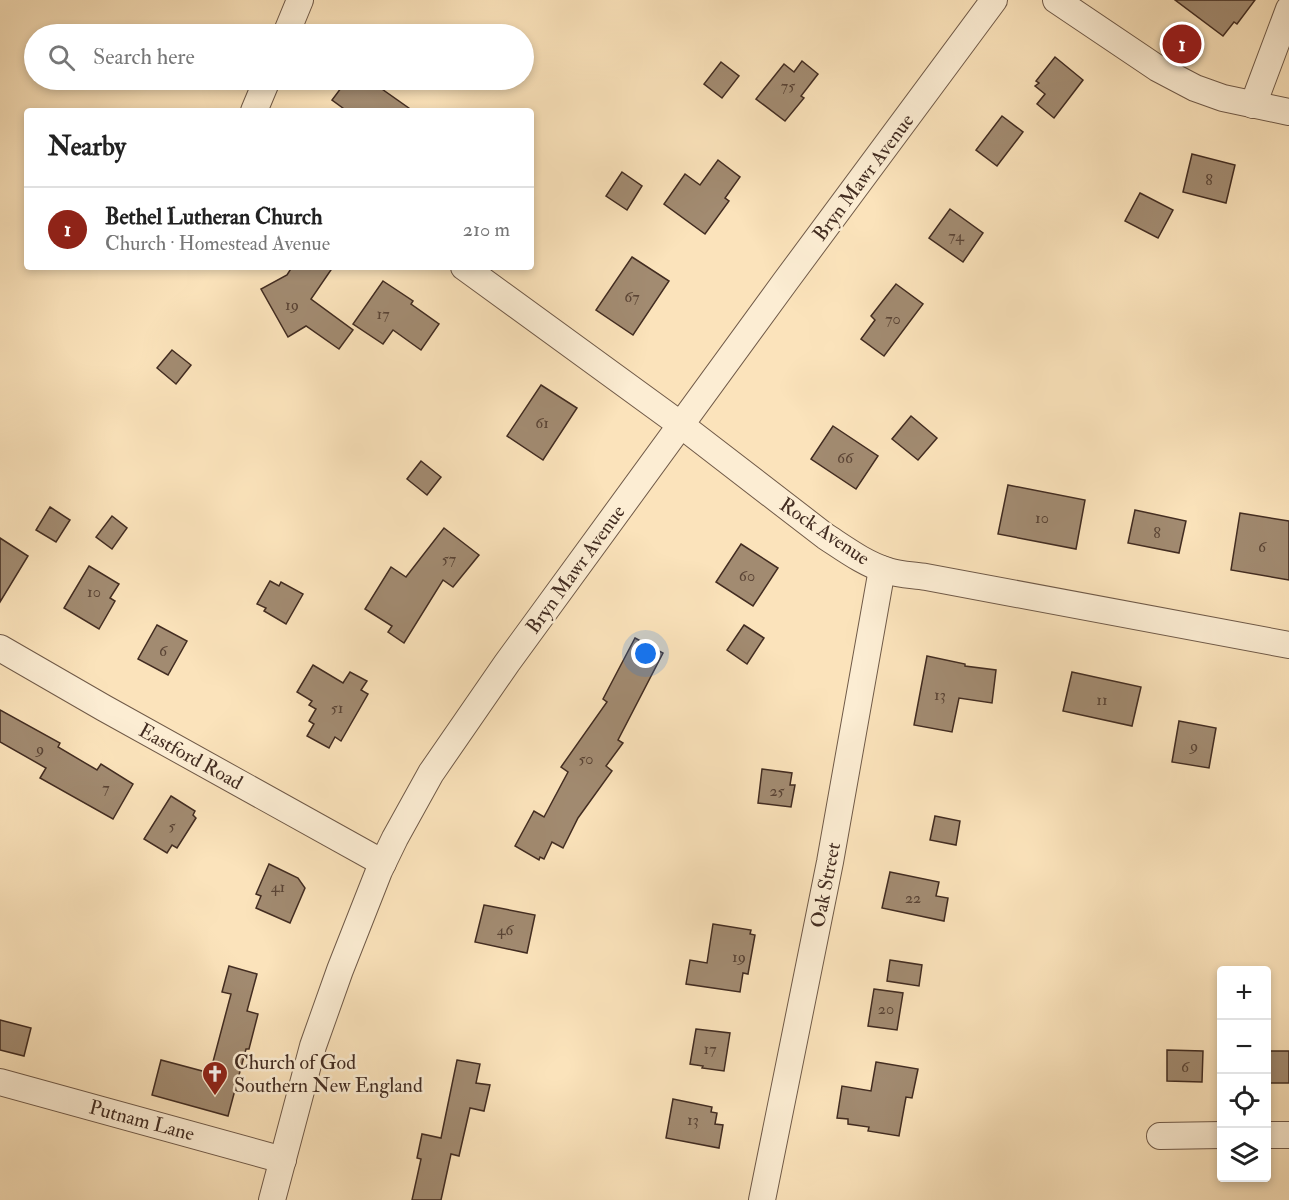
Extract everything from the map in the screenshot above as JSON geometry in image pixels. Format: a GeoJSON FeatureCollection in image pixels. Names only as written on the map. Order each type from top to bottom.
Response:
{"type":"FeatureCollection","features":[{"type":"Feature","properties":{"kind":"street"},"geometry":{"type":"LineString","coordinates":[[290,24],[300,0]]}},
{"type":"Feature","properties":{"kind":"street","name":"Bryn Mawr Avenue"},"geometry":{"type":"LineString","coordinates":[[272,1200],[321,1021],[383,863],[431,773],[507,663],[994,0]]}},
{"type":"Feature","properties":{"kind":"street"},"geometry":{"type":"LineString","coordinates":[[1056,0],[1167,74],[1209,93],[1289,112]]}},
{"type":"Feature","properties":{"kind":"street"},"geometry":{"type":"LineString","coordinates":[[1253,105],[1289,9]]}},
{"type":"Feature","properties":{"kind":"street"},"geometry":{"type":"LineString","coordinates":[[255,108],[263,90]]}},
{"type":"Feature","properties":{"kind":"street","name":"Rock Avenue"},"geometry":{"type":"LineString","coordinates":[[468,270],[681,425],[825,536],[862,560],[900,574],[1289,645]]}},
{"type":"Feature","properties":{"kind":"street","name":"Oak Street"},"geometry":{"type":"LineString","coordinates":[[762,1200],[830,862],[882,569]]}},
{"type":"Feature","properties":{"kind":"street","name":"Eastford Road"},"geometry":{"type":"LineString","coordinates":[[0,648],[383,863]]}},
{"type":"Feature","properties":{"kind":"street","name":"Putnam Lane"},"geometry":{"type":"LineString","coordinates":[[0,1082],[283,1160]]}},
{"type":"Feature","properties":{"kind":"street"},"geometry":{"type":"LineString","coordinates":[[1160,1136],[1217,1135]]}},
{"type":"Feature","properties":{"kind":"street"},"geometry":{"type":"LineString","coordinates":[[1271,1135],[1289,1135]]}},
{"type":"Feature","properties":{"kind":"building"},"geometry":{"type":"Polygon","coordinates":[[[1175,0],[1255,0],[1237,24],[1234,22],[1223,36],[1175,0]]]}},
{"type":"Feature","properties":{"kind":"building"},"geometry":{"type":"Polygon","coordinates":[[[1055,57],[1083,80],[1054,118],[1037,104],[1045,94],[1035,86],[1039,83],[1036,81],[1055,57]]]}},
{"type":"Feature","properties":{"kind":"building"},"geometry":{"type":"Polygon","coordinates":[[[802,61],[818,74],[801,96],[804,98],[785,121],[756,99],[784,64],[794,72],[802,61]]]}},
{"type":"Feature","properties":{"kind":"building"},"geometry":{"type":"Polygon","coordinates":[[[721,62],[739,76],[722,98],[704,84],[721,62]]]}},
{"type":"Feature","properties":{"kind":"building"},"geometry":{"type":"Polygon","coordinates":[[[340,90],[383,90],[409,108],[343,108],[332,100],[340,90]]]}},
{"type":"Feature","properties":{"kind":"building"},"geometry":{"type":"Polygon","coordinates":[[[1002,116],[1023,132],[997,166],[976,150],[1002,116]]]}},
{"type":"Feature","properties":{"kind":"building"},"geometry":{"type":"Polygon","coordinates":[[[1192,154],[1235,165],[1226,203],[1183,192],[1192,154]]]}},
{"type":"Feature","properties":{"kind":"building"},"geometry":{"type":"Polygon","coordinates":[[[718,160],[740,177],[725,198],[729,201],[705,234],[664,204],[685,174],[700,185],[718,160]]]}},
{"type":"Feature","properties":{"kind":"building"},"geometry":{"type":"Polygon","coordinates":[[[622,172],[642,186],[627,210],[606,196],[622,172]]]}},
{"type":"Feature","properties":{"kind":"building"},"geometry":{"type":"Polygon","coordinates":[[[1140,193],[1173,210],[1158,238],[1125,221],[1140,193]]]}},
{"type":"Feature","properties":{"kind":"building"},"geometry":{"type":"Polygon","coordinates":[[[950,209],[983,233],[963,262],[929,238],[950,209]]]}},
{"type":"Feature","properties":{"kind":"building"},"geometry":{"type":"Polygon","coordinates":[[[632,257],[669,281],[633,335],[596,310],[632,257]]]}},
{"type":"Feature","properties":{"kind":"building"},"geometry":{"type":"Polygon","coordinates":[[[290,270],[331,270],[311,299],[353,330],[339,349],[306,326],[288,337],[261,289],[287,275],[290,270]]]}},
{"type":"Feature","properties":{"kind":"building"},"geometry":{"type":"Polygon","coordinates":[[[383,281],[413,301],[411,304],[439,324],[421,350],[393,330],[383,344],[353,324],[383,281]]]}},
{"type":"Feature","properties":{"kind":"building"},"geometry":{"type":"Polygon","coordinates":[[[896,284],[923,304],[884,356],[861,339],[875,320],[871,316],[896,284]]]}},
{"type":"Feature","properties":{"kind":"building"},"geometry":{"type":"Polygon","coordinates":[[[172,350],[191,365],[176,384],[157,368],[172,350]]]}},
{"type":"Feature","properties":{"kind":"building"},"geometry":{"type":"Polygon","coordinates":[[[541,385],[577,408],[543,460],[507,436],[541,385]]]}},
{"type":"Feature","properties":{"kind":"building"},"geometry":{"type":"Polygon","coordinates":[[[911,416],[937,438],[918,460],[892,439],[911,416]]]}},
{"type":"Feature","properties":{"kind":"building"},"geometry":{"type":"Polygon","coordinates":[[[833,426],[878,456],[856,489],[811,459],[833,426]]]}},
{"type":"Feature","properties":{"kind":"building"},"geometry":{"type":"Polygon","coordinates":[[[421,461],[441,477],[427,495],[407,479],[421,461]]]}},
{"type":"Feature","properties":{"kind":"building"},"geometry":{"type":"Polygon","coordinates":[[[1008,485],[1085,500],[1076,549],[998,534],[1008,485]]]}},
{"type":"Feature","properties":{"kind":"building"},"geometry":{"type":"Polygon","coordinates":[[[50,507],[70,520],[56,542],[36,530],[50,507]]]}},
{"type":"Feature","properties":{"kind":"building"},"geometry":{"type":"Polygon","coordinates":[[[1135,510],[1186,521],[1179,553],[1128,543],[1135,510]]]}},
{"type":"Feature","properties":{"kind":"building"},"geometry":{"type":"Polygon","coordinates":[[[1240,513],[1289,521],[1289,580],[1231,570],[1240,513]]]}},
{"type":"Feature","properties":{"kind":"building"},"geometry":{"type":"Polygon","coordinates":[[[112,516],[127,528],[112,549],[96,537],[112,516]]]}},
{"type":"Feature","properties":{"kind":"building"},"geometry":{"type":"Polygon","coordinates":[[[444,528],[479,555],[453,587],[443,580],[404,643],[388,632],[392,626],[365,609],[391,567],[406,577],[444,528]]]}},
{"type":"Feature","properties":{"kind":"building"},"geometry":{"type":"Polygon","coordinates":[[[0,538],[28,556],[0,602],[0,538]]]}},
{"type":"Feature","properties":{"kind":"building"},"geometry":{"type":"Polygon","coordinates":[[[741,544],[778,568],[753,606],[716,582],[741,544]]]}},
{"type":"Feature","properties":{"kind":"building"},"geometry":{"type":"Polygon","coordinates":[[[89,566],[119,584],[110,598],[115,601],[99,629],[64,608],[89,566]]]}},
{"type":"Feature","properties":{"kind":"building"},"geometry":{"type":"Polygon","coordinates":[[[270,581],[279,586],[281,582],[303,594],[286,624],[264,611],[266,608],[257,604],[270,581]]]}},
{"type":"Feature","properties":{"kind":"building"},"geometry":{"type":"Polygon","coordinates":[[[157,625],[187,641],[168,675],[138,659],[157,625]]]}},
{"type":"Feature","properties":{"kind":"building"},"geometry":{"type":"Polygon","coordinates":[[[744,625],[764,638],[747,664],[727,650],[744,625]]]}},
{"type":"Feature","properties":{"kind":"building"},"geometry":{"type":"Polygon","coordinates":[[[635,638],[663,653],[618,740],[623,743],[606,766],[612,771],[578,818],[563,848],[552,842],[544,859],[540,857],[539,860],[515,846],[534,811],[544,817],[568,772],[561,767],[607,702],[603,699],[635,638]]]}},
{"type":"Feature","properties":{"kind":"building"},"geometry":{"type":"Polygon","coordinates":[[[927,656],[965,664],[965,666],[996,670],[992,703],[959,698],[952,732],[914,725],[927,656]]]}},
{"type":"Feature","properties":{"kind":"building"},"geometry":{"type":"Polygon","coordinates":[[[313,665],[343,683],[350,672],[367,681],[361,690],[368,694],[341,741],[335,737],[329,748],[307,736],[314,724],[309,721],[316,709],[309,705],[312,701],[297,692],[313,665]]]}},
{"type":"Feature","properties":{"kind":"building"},"geometry":{"type":"Polygon","coordinates":[[[1072,672],[1141,687],[1132,726],[1063,711],[1072,672]]]}},
{"type":"Feature","properties":{"kind":"building"},"geometry":{"type":"Polygon","coordinates":[[[0,710],[60,743],[58,747],[97,770],[101,764],[133,784],[113,819],[40,778],[46,768],[0,742],[0,710]]]}},
{"type":"Feature","properties":{"kind":"building"},"geometry":{"type":"Polygon","coordinates":[[[1179,721],[1216,728],[1209,768],[1172,762],[1179,721]]]}},
{"type":"Feature","properties":{"kind":"building"},"geometry":{"type":"Polygon","coordinates":[[[762,769],[792,773],[790,785],[795,785],[791,807],[758,803],[762,769]]]}},
{"type":"Feature","properties":{"kind":"building"},"geometry":{"type":"Polygon","coordinates":[[[171,796],[195,811],[193,815],[196,818],[177,848],[172,845],[167,853],[144,839],[171,796]]]}},
{"type":"Feature","properties":{"kind":"building"},"geometry":{"type":"Polygon","coordinates":[[[935,816],[960,821],[956,845],[930,840],[935,816]]]}},
{"type":"Feature","properties":{"kind":"building"},"geometry":{"type":"Polygon","coordinates":[[[269,864],[298,878],[305,888],[290,923],[256,908],[261,896],[256,894],[269,864]]]}},
{"type":"Feature","properties":{"kind":"building"},"geometry":{"type":"Polygon","coordinates":[[[890,872],[939,882],[936,896],[948,898],[944,921],[882,908],[890,872]]]}},
{"type":"Feature","properties":{"kind":"building"},"geometry":{"type":"Polygon","coordinates":[[[484,905],[535,915],[527,953],[475,942],[484,905]]]}},
{"type":"Feature","properties":{"kind":"building"},"geometry":{"type":"Polygon","coordinates":[[[713,924],[751,930],[750,934],[755,935],[748,974],[743,973],[740,992],[686,984],[690,960],[707,963],[713,924]]]}},
{"type":"Feature","properties":{"kind":"building"},"geometry":{"type":"Polygon","coordinates":[[[890,960],[922,965],[919,986],[887,981],[890,960]]]}},
{"type":"Feature","properties":{"kind":"building"},"geometry":{"type":"Polygon","coordinates":[[[229,966],[257,974],[247,1011],[258,1014],[228,1116],[152,1095],[161,1060],[210,1073],[231,994],[222,992],[229,966]]]}},
{"type":"Feature","properties":{"kind":"building"},"geometry":{"type":"Polygon","coordinates":[[[874,989],[903,993],[897,1030],[868,1026],[874,989]]]}},
{"type":"Feature","properties":{"kind":"building"},"geometry":{"type":"Polygon","coordinates":[[[0,1020],[31,1028],[24,1056],[0,1050],[0,1020]]]}},
{"type":"Feature","properties":{"kind":"building"},"geometry":{"type":"Polygon","coordinates":[[[696,1029],[730,1033],[724,1071],[690,1064],[696,1029]]]}},
{"type":"Feature","properties":{"kind":"building"},"geometry":{"type":"Polygon","coordinates":[[[1167,1050],[1203,1051],[1202,1082],[1167,1081],[1167,1050]]]}},
{"type":"Feature","properties":{"kind":"building"},"geometry":{"type":"Polygon","coordinates":[[[1271,1051],[1289,1051],[1289,1083],[1271,1083],[1271,1051]]]}},
{"type":"Feature","properties":{"kind":"building"},"geometry":{"type":"Polygon","coordinates":[[[457,1060],[480,1064],[476,1083],[490,1085],[484,1111],[470,1108],[459,1156],[451,1154],[441,1200],[412,1200],[421,1159],[417,1158],[422,1134],[441,1138],[457,1060]]]}},
{"type":"Feature","properties":{"kind":"building"},"geometry":{"type":"Polygon","coordinates":[[[876,1062],[918,1069],[912,1098],[906,1097],[899,1136],[868,1131],[869,1127],[848,1124],[848,1119],[837,1118],[842,1086],[871,1091],[876,1062]]]}},
{"type":"Feature","properties":{"kind":"building"},"geometry":{"type":"Polygon","coordinates":[[[673,1099],[712,1107],[711,1112],[717,1113],[715,1124],[723,1125],[719,1148],[666,1138],[673,1099]]]}},
{"type":"Feature","properties":{"kind":"place","name":"Bethel Lutheran Church"},"geometry":{"type":"Point","coordinates":[1182,44]}},
{"type":"Feature","properties":{"kind":"place","name":"Church of God Southern New England"},"geometry":{"type":"Point","coordinates":[215,1097]}}]}
